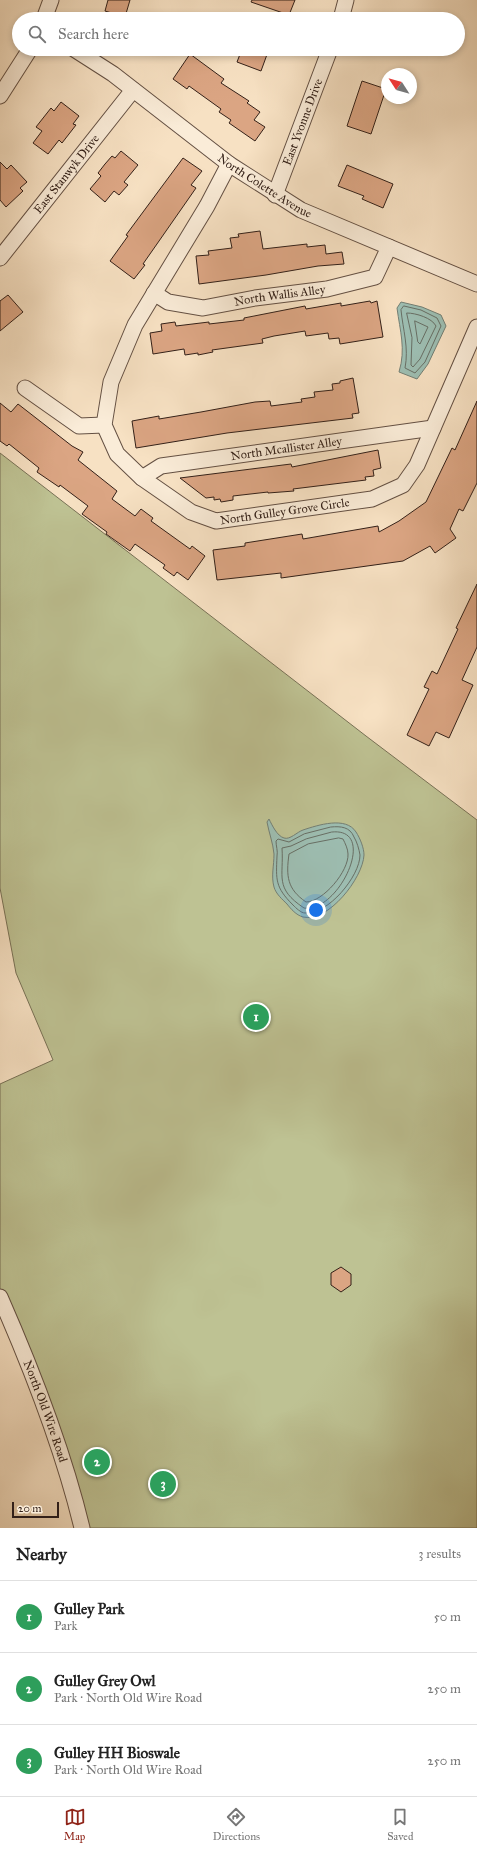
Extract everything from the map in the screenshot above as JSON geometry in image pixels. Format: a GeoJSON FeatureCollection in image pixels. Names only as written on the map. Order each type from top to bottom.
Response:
{"type":"FeatureCollection","features":[{"type":"Feature","properties":{"kind":"street"},"geometry":{"type":"LineString","coordinates":[[46,12],[50,0]]}},
{"type":"Feature","properties":{"kind":"street"},"geometry":{"type":"LineString","coordinates":[[343,12],[346,0]]}},
{"type":"Feature","properties":{"kind":"street"},"geometry":{"type":"LineString","coordinates":[[0,96],[26,56]]}},
{"type":"Feature","properties":{"kind":"street","name":"North Colette Avenue"},"geometry":{"type":"LineString","coordinates":[[88,56],[229,164],[276,195],[302,210],[477,284]]}},
{"type":"Feature","properties":{"kind":"street","name":"East Yvonne Drive"},"geometry":{"type":"LineString","coordinates":[[276,195],[327,56]]}},
{"type":"Feature","properties":{"kind":"street","name":"East Stanwyk Drive"},"geometry":{"type":"LineString","coordinates":[[0,258],[133,90]]}},
{"type":"Feature","properties":{"kind":"street"},"geometry":{"type":"LineString","coordinates":[[25,388],[79,426],[104,425],[111,382],[135,325],[207,206],[229,164]]}},
{"type":"Feature","properties":{"kind":"street","name":"North Wallis Alley"},"geometry":{"type":"LineString","coordinates":[[154,293],[168,302],[203,308],[256,298],[327,289],[375,277],[389,247]]}},
{"type":"Feature","properties":{"kind":"street","name":"North Gulley Grove Circle"},"geometry":{"type":"LineString","coordinates":[[104,425],[117,454],[142,478],[191,512],[216,521],[372,499],[403,485],[416,465],[477,327]]}},
{"type":"Feature","properties":{"kind":"street","name":"North Mcallister Alley"},"geometry":{"type":"LineString","coordinates":[[142,478],[161,466],[433,428]]}},
{"type":"Feature","properties":{"kind":"street","name":"North Old Wire Road"},"geometry":{"type":"LineString","coordinates":[[0,1297],[19,1341],[59,1448],[72,1488],[82,1528]]}},
{"type":"Feature","properties":{"kind":"green space"},"geometry":{"type":"Polygon","coordinates":[[[0,453],[477,820],[477,1528],[82,1528],[0,1297],[0,1084],[53,1060],[16,973],[0,888],[0,453]]]}},
{"type":"Feature","properties":{"kind":"water"},"geometry":{"type":"Polygon","coordinates":[[[401,302],[422,307],[441,315],[446,326],[428,364],[417,379],[399,372],[402,348],[397,308],[401,302]]]}},
{"type":"Feature","properties":{"kind":"water"},"geometry":{"type":"Polygon","coordinates":[[[269,819],[277,833],[284,838],[294,836],[309,828],[331,823],[346,824],[356,832],[363,846],[364,855],[358,875],[342,897],[323,913],[313,917],[300,916],[292,910],[276,892],[273,879],[274,854],[267,822],[269,819]]]}},
{"type":"Feature","properties":{"kind":"building"},"geometry":{"type":"Polygon","coordinates":[[[108,0],[130,0],[126,12],[105,11],[108,0]]]}},
{"type":"Feature","properties":{"kind":"building"},"geometry":{"type":"Polygon","coordinates":[[[252,0],[295,0],[290,12],[280,12],[251,2],[252,0]]]}},
{"type":"Feature","properties":{"kind":"building"},"geometry":{"type":"Polygon","coordinates":[[[189,56],[193,56],[224,79],[221,83],[249,101],[247,103],[260,112],[254,120],[265,127],[255,141],[229,123],[231,120],[219,112],[221,109],[189,86],[187,89],[173,79],[189,56]]]}},
{"type":"Feature","properties":{"kind":"building"},"geometry":{"type":"Polygon","coordinates":[[[239,56],[266,56],[261,71],[237,62],[239,56]]]}},
{"type":"Feature","properties":{"kind":"building"},"geometry":{"type":"Polygon","coordinates":[[[362,81],[381,87],[381,104],[371,134],[347,126],[362,81]]]}},
{"type":"Feature","properties":{"kind":"building"},"geometry":{"type":"Polygon","coordinates":[[[61,102],[79,116],[73,124],[76,125],[62,143],[59,140],[48,154],[33,143],[42,131],[36,127],[51,108],[54,111],[61,102]]]}},
{"type":"Feature","properties":{"kind":"building"},"geometry":{"type":"Polygon","coordinates":[[[121,151],[138,165],[124,182],[128,185],[119,195],[114,191],[105,202],[90,189],[101,176],[98,173],[105,164],[112,156],[115,158],[121,151]]]}},
{"type":"Feature","properties":{"kind":"building"},"geometry":{"type":"Polygon","coordinates":[[[183,158],[202,171],[191,185],[196,188],[143,264],[145,265],[134,279],[110,261],[128,236],[126,235],[183,158]]]}},
{"type":"Feature","properties":{"kind":"building"},"geometry":{"type":"Polygon","coordinates":[[[0,162],[7,169],[11,165],[27,182],[20,188],[23,191],[6,207],[0,200],[0,162]]]}},
{"type":"Feature","properties":{"kind":"building"},"geometry":{"type":"Polygon","coordinates":[[[347,165],[393,184],[383,208],[362,199],[364,196],[338,186],[347,165]]]}},
{"type":"Feature","properties":{"kind":"building"},"geometry":{"type":"Polygon","coordinates":[[[260,231],[263,249],[307,244],[307,247],[325,245],[326,254],[342,252],[344,264],[318,266],[199,284],[196,256],[209,255],[208,251],[232,248],[230,238],[239,237],[238,234],[260,231]]]}},
{"type":"Feature","properties":{"kind":"building"},"geometry":{"type":"Polygon","coordinates":[[[8,295],[23,312],[0,331],[0,301],[8,295]]]}},
{"type":"Feature","properties":{"kind":"building"},"geometry":{"type":"Polygon","coordinates":[[[370,301],[371,303],[377,301],[383,337],[340,344],[339,338],[329,339],[328,333],[306,336],[305,331],[262,339],[263,343],[212,350],[213,352],[198,355],[198,353],[185,355],[184,349],[153,354],[150,333],[162,331],[161,324],[175,322],[176,326],[209,322],[209,324],[244,320],[244,318],[305,306],[306,309],[341,303],[341,306],[370,301]]]}},
{"type":"Feature","properties":{"kind":"building"},"geometry":{"type":"Polygon","coordinates":[[[353,378],[359,413],[352,414],[353,418],[227,433],[136,448],[132,421],[159,416],[159,419],[255,402],[270,401],[271,406],[302,402],[301,399],[315,397],[314,392],[333,390],[332,384],[340,383],[340,381],[353,378]]]}},
{"type":"Feature","properties":{"kind":"building"},"geometry":{"type":"Polygon","coordinates":[[[477,401],[477,483],[463,511],[459,509],[450,529],[456,538],[435,553],[430,546],[403,561],[281,578],[281,573],[217,580],[213,550],[245,546],[245,543],[302,534],[303,539],[378,526],[379,532],[399,521],[426,502],[452,448],[455,450],[477,401]]]}},
{"type":"Feature","properties":{"kind":"building"},"geometry":{"type":"Polygon","coordinates":[[[0,403],[11,412],[18,404],[72,446],[83,452],[78,460],[117,491],[112,499],[135,516],[141,509],[153,518],[151,521],[190,549],[192,546],[205,556],[188,580],[177,572],[174,576],[163,568],[165,565],[135,544],[130,551],[106,534],[107,532],[82,514],[88,506],[60,485],[59,487],[37,472],[39,468],[9,444],[7,446],[0,441],[0,403]]]}},
{"type":"Feature","properties":{"kind":"building"},"geometry":{"type":"Polygon","coordinates":[[[378,450],[381,468],[373,470],[374,476],[365,477],[366,480],[293,489],[294,491],[233,496],[233,500],[221,502],[220,499],[214,500],[214,497],[206,498],[180,478],[291,464],[292,467],[378,450]]]}},
{"type":"Feature","properties":{"kind":"building"},"geometry":{"type":"Polygon","coordinates":[[[477,584],[477,647],[462,680],[473,685],[449,738],[436,732],[429,746],[407,735],[429,689],[424,687],[432,671],[437,674],[458,629],[456,628],[477,584]]]}},
{"type":"Feature","properties":{"kind":"building"},"geometry":{"type":"Polygon","coordinates":[[[341,1267],[351,1274],[351,1285],[341,1292],[331,1285],[331,1273],[341,1267]]]}},
{"type":"Feature","properties":{"kind":"place","name":"Gulley Park"},"geometry":{"type":"Point","coordinates":[256,1017]}},
{"type":"Feature","properties":{"kind":"place","name":"Gulley Grey Owl"},"geometry":{"type":"Point","coordinates":[97,1462]}},
{"type":"Feature","properties":{"kind":"place","name":"Gulley HH Bioswale"},"geometry":{"type":"Point","coordinates":[163,1484]}}]}
